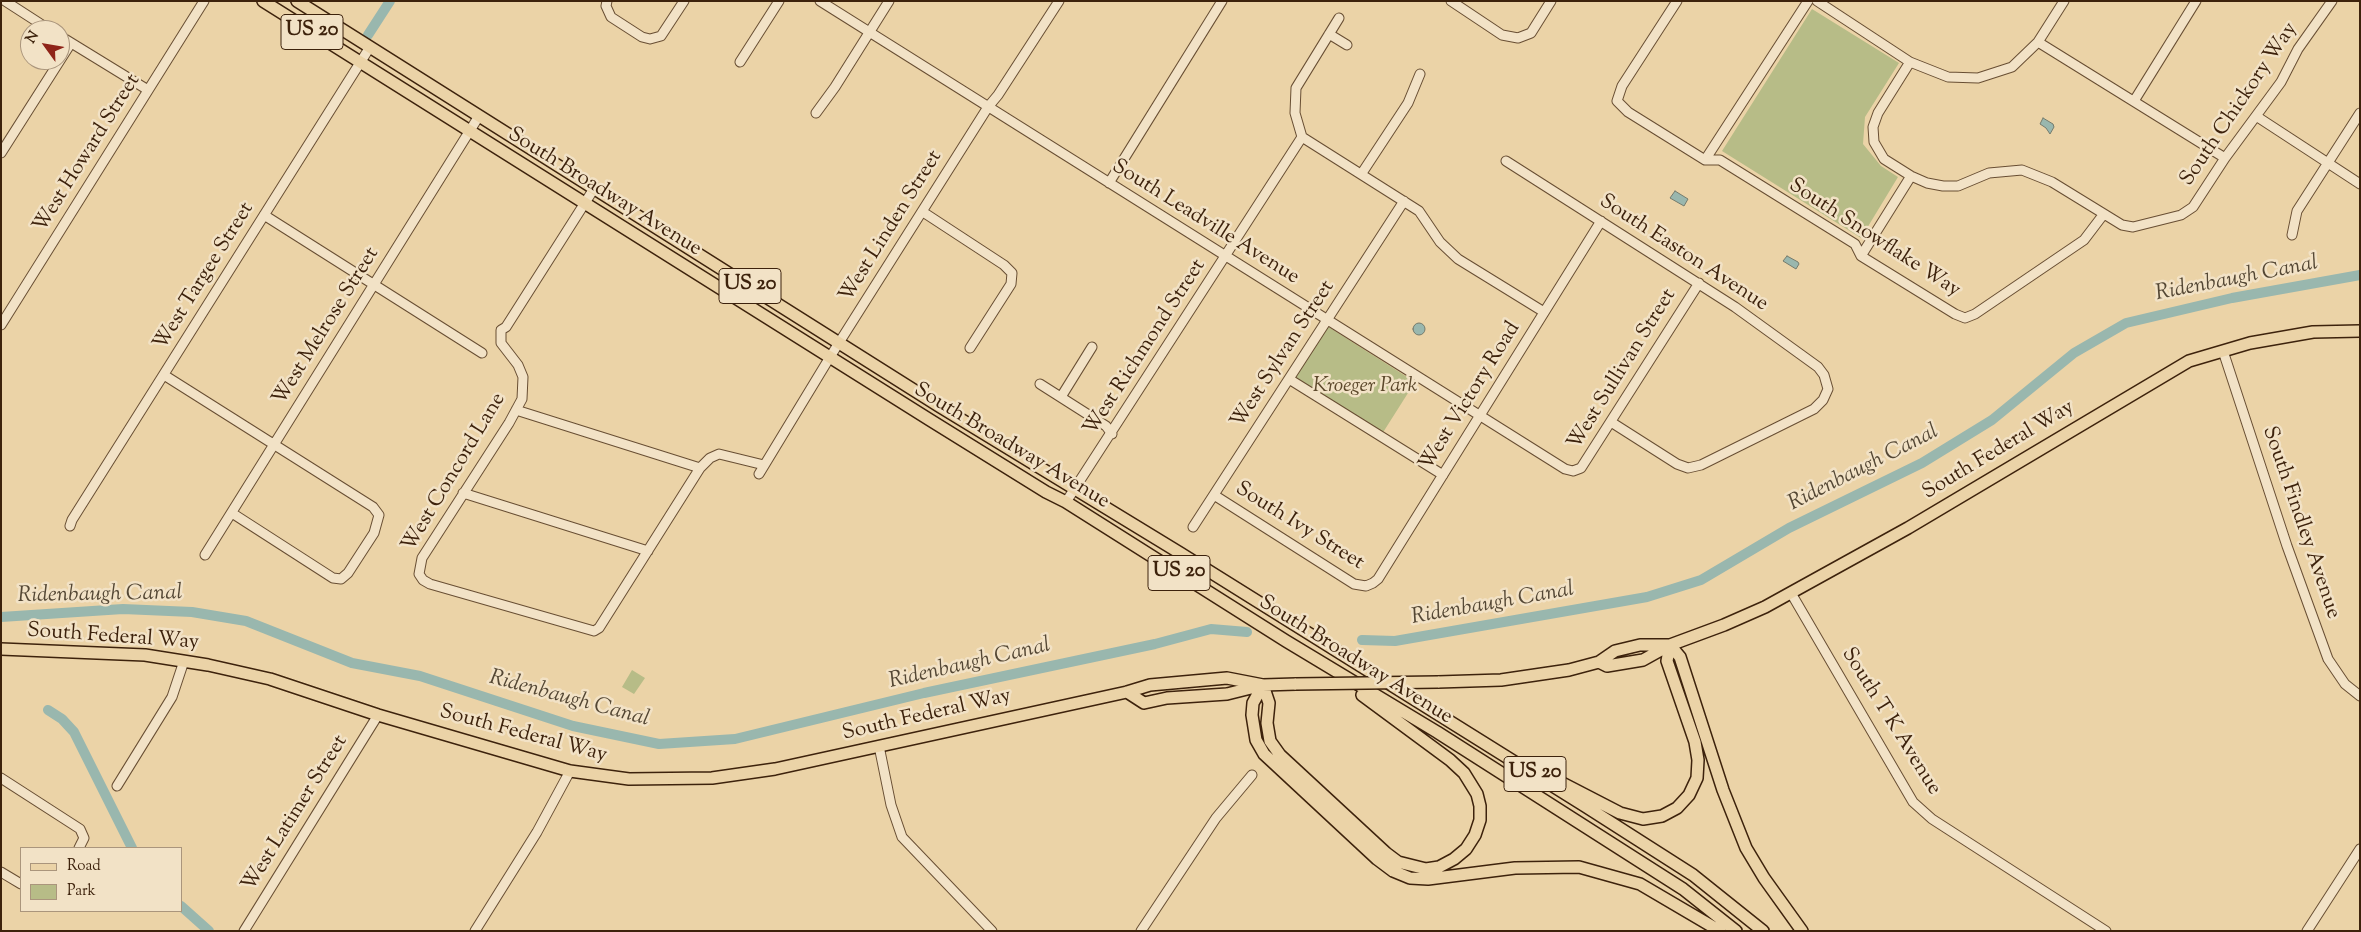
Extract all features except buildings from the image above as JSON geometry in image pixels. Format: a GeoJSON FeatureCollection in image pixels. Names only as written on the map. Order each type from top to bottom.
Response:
{"type":"FeatureCollection","features":[{"type":"Feature","properties":{"kind":"main road","name":"South Broadway Avenue"},"geometry":{"type":"LineString","coordinates":[[263,1],[1683,889],[1736,931]]}},
{"type":"Feature","properties":{"kind":"main road","name":"South Broadway Avenue"},"geometry":{"type":"LineString","coordinates":[[297,1],[939,406],[1075,488],[1526,769],[1693,875],[1763,931]]}},
{"type":"Feature","properties":{"kind":"main road","name":"South Federal Way"},"geometry":{"type":"LineString","coordinates":[[1127,692],[1144,702],[1168,698],[1228,694],[1263,685],[1501,680],[1569,670],[1599,662],[1615,651],[1640,645],[1670,645],[1729,623],[1791,593],[1908,528],[2181,366],[2250,343],[2313,332],[2360,331]]}},
{"type":"Feature","properties":{"kind":"main road"},"geometry":{"type":"LineString","coordinates":[[1526,769],[1553,779],[1620,814],[1643,819],[1662,816],[1677,808],[1689,795],[1697,778],[1698,760],[1695,742],[1667,662],[1670,645]]}},
{"type":"Feature","properties":{"kind":"main road"},"geometry":{"type":"LineString","coordinates":[[1670,645],[1680,657],[1723,790],[1746,848],[1764,878],[1802,931]]}},
{"type":"Feature","properties":{"kind":"main road","name":"South Federal Way"},"geometry":{"type":"LineString","coordinates":[[1,649],[145,655],[184,661],[270,679],[378,715],[570,771],[628,779],[712,778],[776,769],[1127,692],[1150,685],[1227,678],[1263,685]]}},
{"type":"Feature","properties":{"kind":"main road"},"geometry":{"type":"LineString","coordinates":[[1263,685],[1270,703],[1267,723],[1273,748],[1386,853],[1398,862],[1426,869],[1439,867],[1454,859],[1466,849],[1476,834],[1480,820],[1480,806],[1472,783],[1450,760],[1318,659]]}},
{"type":"Feature","properties":{"kind":"main road"},"geometry":{"type":"LineString","coordinates":[[1263,685],[1254,703],[1252,715],[1256,740],[1264,754],[1377,860],[1393,871],[1410,878],[1428,879],[1515,868],[1579,868],[1640,884],[1720,931]]}},
{"type":"Feature","properties":{"kind":"street"},"geometry":{"type":"LineString","coordinates":[[5,1],[34,20]]}},
{"type":"Feature","properties":{"kind":"street","name":"West Howard Street"},"geometry":{"type":"LineString","coordinates":[[1,325],[204,1]]}},
{"type":"Feature","properties":{"kind":"street"},"geometry":{"type":"LineString","coordinates":[[607,1],[606,6],[612,17],[650,39],[657,38],[665,32],[684,1]]}},
{"type":"Feature","properties":{"kind":"street"},"geometry":{"type":"LineString","coordinates":[[740,62],[779,1]]}},
{"type":"Feature","properties":{"kind":"street","name":"South Leadville Avenue"},"geometry":{"type":"LineString","coordinates":[[820,1],[1564,469],[1573,471]]}},
{"type":"Feature","properties":{"kind":"street"},"geometry":{"type":"LineString","coordinates":[[816,114],[889,1]]}},
{"type":"Feature","properties":{"kind":"street","name":"West Linden Street"},"geometry":{"type":"LineString","coordinates":[[759,474],[830,357],[988,108],[998,96],[1059,1]]}},
{"type":"Feature","properties":{"kind":"street"},"geometry":{"type":"LineString","coordinates":[[1109,183],[1222,1]]}},
{"type":"Feature","properties":{"kind":"street"},"geometry":{"type":"LineString","coordinates":[[1451,1],[1502,35],[1518,38],[1530,33],[1551,1]]}},
{"type":"Feature","properties":{"kind":"street","name":"South Snowflake Way"},"geometry":{"type":"LineString","coordinates":[[1677,1],[1622,86],[1617,100],[1628,112],[1705,160],[1720,160],[1855,244],[1862,256],[1964,318],[1976,314],[2084,240],[2104,215]]}},
{"type":"Feature","properties":{"kind":"street"},"geometry":{"type":"LineString","coordinates":[[1705,160],[1808,1]]}},
{"type":"Feature","properties":{"kind":"street"},"geometry":{"type":"LineString","coordinates":[[1817,1],[1910,62],[1948,78],[1978,78],[2012,67],[2038,42],[2064,1]]}},
{"type":"Feature","properties":{"kind":"street"},"geometry":{"type":"LineString","coordinates":[[2134,101],[2196,1]]}},
{"type":"Feature","properties":{"kind":"street","name":"South Chickory Way"},"geometry":{"type":"LineString","coordinates":[[1910,62],[1878,113],[1873,127],[1874,142],[1884,159],[1911,176],[1928,183],[1943,186],[1958,186],[1989,173],[2022,170],[2052,182],[2104,215],[2127,227],[2181,215],[2193,207],[2225,158],[2281,82],[2298,49],[2332,1]]}},
{"type":"Feature","properties":{"kind":"street"},"geometry":{"type":"LineString","coordinates":[[1339,18],[1296,88],[1295,113],[1302,137],[1362,173],[1419,211],[1440,242],[1458,259],[1544,312]]}},
{"type":"Feature","properties":{"kind":"street"},"geometry":{"type":"LineString","coordinates":[[1329,34],[1347,45]]}},
{"type":"Feature","properties":{"kind":"street"},"geometry":{"type":"LineString","coordinates":[[2038,42],[2225,158]]}},
{"type":"Feature","properties":{"kind":"street"},"geometry":{"type":"LineString","coordinates":[[1,152],[71,43],[148,90]]}},
{"type":"Feature","properties":{"kind":"street","name":"West Targee Street"},"geometry":{"type":"LineString","coordinates":[[70,526],[370,47]]}},
{"type":"Feature","properties":{"kind":"street"},"geometry":{"type":"LineString","coordinates":[[1362,173],[1408,103],[1420,74]]}},
{"type":"Feature","properties":{"kind":"street"},"geometry":{"type":"LineString","coordinates":[[2292,235],[2297,211],[2360,113]]}},
{"type":"Feature","properties":{"kind":"street","name":"West Melrose Street"},"geometry":{"type":"LineString","coordinates":[[205,555],[479,116]]}},
{"type":"Feature","properties":{"kind":"street"},"geometry":{"type":"LineString","coordinates":[[2256,116],[2360,184]]}},
{"type":"Feature","properties":{"kind":"street","name":"West Richmond Street"},"geometry":{"type":"LineString","coordinates":[[1066,502],[1112,434],[1302,137]]}},
{"type":"Feature","properties":{"kind":"street","name":"South Easton Avenue"},"geometry":{"type":"LineString","coordinates":[[1506,161],[1699,283],[1818,367],[1824,375],[1828,389],[1823,400],[1814,410],[1701,465],[1688,468],[1677,464],[1611,422]]}},
{"type":"Feature","properties":{"kind":"street"},"geometry":{"type":"LineString","coordinates":[[1862,256],[1911,176]]}},
{"type":"Feature","properties":{"kind":"street"},"geometry":{"type":"LineString","coordinates":[[585,202],[594,188]]}},
{"type":"Feature","properties":{"kind":"street","name":"West Sylvan Street"},"geometry":{"type":"LineString","coordinates":[[1193,527],[1404,201]]}},
{"type":"Feature","properties":{"kind":"street","name":"West Concord Lane"},"geometry":{"type":"LineString","coordinates":[[585,202],[506,327],[501,330],[501,343],[518,365],[523,378],[522,399],[422,558],[419,574],[423,580],[430,584],[594,631],[599,628],[648,551]]}},
{"type":"Feature","properties":{"kind":"street"},"geometry":{"type":"LineString","coordinates":[[923,212],[1004,265],[1012,273],[1011,284],[970,348]]}},
{"type":"Feature","properties":{"kind":"street"},"geometry":{"type":"LineString","coordinates":[[264,215],[482,353]]}},
{"type":"Feature","properties":{"kind":"street","name":"West Victory Road"},"geometry":{"type":"LineString","coordinates":[[1366,586],[1378,579],[1601,221]]}},
{"type":"Feature","properties":{"kind":"street","name":"West Sullivan Street"},"geometry":{"type":"LineString","coordinates":[[1573,471],[1581,468],[1699,283]]}},
{"type":"Feature","properties":{"kind":"street"},"geometry":{"type":"LineString","coordinates":[[1060,397],[1092,347]]}},
{"type":"Feature","properties":{"kind":"street","name":"South Findley Avenue"},"geometry":{"type":"LineString","coordinates":[[2223,351],[2287,546],[2328,659],[2344,684],[2360,696]]}},
{"type":"Feature","properties":{"kind":"street"},"geometry":{"type":"LineString","coordinates":[[164,375],[373,507],[380,515],[374,533],[348,573],[341,579],[333,578],[232,513]]}},
{"type":"Feature","properties":{"kind":"street"},"geometry":{"type":"LineString","coordinates":[[1289,378],[1443,475]]}},
{"type":"Feature","properties":{"kind":"street"},"geometry":{"type":"LineString","coordinates":[[1040,384],[1106,426],[1112,434]]}},
{"type":"Feature","properties":{"kind":"street"},"geometry":{"type":"LineString","coordinates":[[516,410],[700,468]]}},
{"type":"Feature","properties":{"kind":"street"},"geometry":{"type":"LineString","coordinates":[[463,494],[648,551],[700,468],[710,458],[719,454],[764,465]]}},
{"type":"Feature","properties":{"kind":"street","name":"South Ivy Street"},"geometry":{"type":"LineString","coordinates":[[1214,495],[1354,584],[1366,586]]}},
{"type":"Feature","properties":{"kind":"street","name":"South T K Avenue"},"geometry":{"type":"LineString","coordinates":[[1791,593],[1913,802],[1932,819],[2106,931]]}},
{"type":"Feature","properties":{"kind":"street"},"geometry":{"type":"LineString","coordinates":[[117,786],[172,697],[184,661]]}},
{"type":"Feature","properties":{"kind":"street","name":"West Latimer Street"},"geometry":{"type":"LineString","coordinates":[[244,931],[378,715]]}},
{"type":"Feature","properties":{"kind":"street"},"geometry":{"type":"LineString","coordinates":[[879,746],[891,805],[902,837],[992,931]]}},
{"type":"Feature","properties":{"kind":"street"},"geometry":{"type":"LineString","coordinates":[[475,931],[537,832],[570,771]]}},
{"type":"Feature","properties":{"kind":"street"},"geometry":{"type":"LineString","coordinates":[[1141,931],[1216,818],[1252,775]]}},
{"type":"Feature","properties":{"kind":"street"},"geometry":{"type":"LineString","coordinates":[[1,778],[80,829],[84,835],[79,847]]}},
{"type":"Feature","properties":{"kind":"street"},"geometry":{"type":"LineString","coordinates":[[2307,931],[2360,848]]}},
{"type":"Feature","properties":{"kind":"street"},"geometry":{"type":"LineString","coordinates":[[1,872],[20,883]]}},
{"type":"Feature","properties":{"kind":"green space"},"geometry":{"type":"Polygon","coordinates":[[[1812,9],[1899,63],[1865,117],[1863,144],[1881,166],[1898,177],[1861,238],[1722,151],[1812,9]]]}},
{"type":"Feature","properties":{"kind":"green space","name":"Kroeger Park"},"geometry":{"type":"Polygon","coordinates":[[[1327,326],[1415,382],[1382,434],[1294,378],[1327,326]]]}},
{"type":"Feature","properties":{"kind":"green space"},"geometry":{"type":"Polygon","coordinates":[[[632,670],[645,678],[634,694],[622,687],[632,670]]]}},
{"type":"Feature","properties":{"kind":"water"},"geometry":{"type":"Polygon","coordinates":[[[2043,118],[2053,124],[2054,127],[2050,134],[2040,124],[2043,118]]]}},
{"type":"Feature","properties":{"kind":"water"},"geometry":{"type":"Polygon","coordinates":[[[1675,191],[1688,199],[1684,206],[1670,198],[1675,191]]]}},
{"type":"Feature","properties":{"kind":"water"},"geometry":{"type":"Polygon","coordinates":[[[1787,256],[1798,262],[1799,264],[1796,269],[1783,261],[1787,256]]]}},
{"type":"Feature","properties":{"kind":"water"},"geometry":{"type":"Polygon","coordinates":[[[1419,323],[1425,329],[1419,335],[1413,329],[1419,323]]]}},
{"type":"Feature","properties":{"kind":"waterway"},"geometry":{"type":"LineString","coordinates":[[368,35],[390,1]]}},
{"type":"Feature","properties":{"kind":"waterway","name":"Ridenbaugh Canal"},"geometry":{"type":"LineString","coordinates":[[1362,640],[1395,641],[1647,597],[1701,580],[1789,528],[1922,463],[1992,420],[2074,353],[2126,323],[2232,298],[2360,275]]}},
{"type":"Feature","properties":{"kind":"waterway","name":"Ridenbaugh Canal"},"geometry":{"type":"LineString","coordinates":[[1,617],[123,609],[192,612],[246,621],[352,663],[420,676],[573,726],[659,744],[735,739],[924,693],[1155,644],[1211,629],[1247,632]]}},
{"type":"Feature","properties":{"kind":"waterway"},"geometry":{"type":"LineString","coordinates":[[48,710],[62,719],[74,732],[132,847]]}},
{"type":"Feature","properties":{"kind":"waterway"},"geometry":{"type":"LineString","coordinates":[[182,907],[209,931]]}}]}
